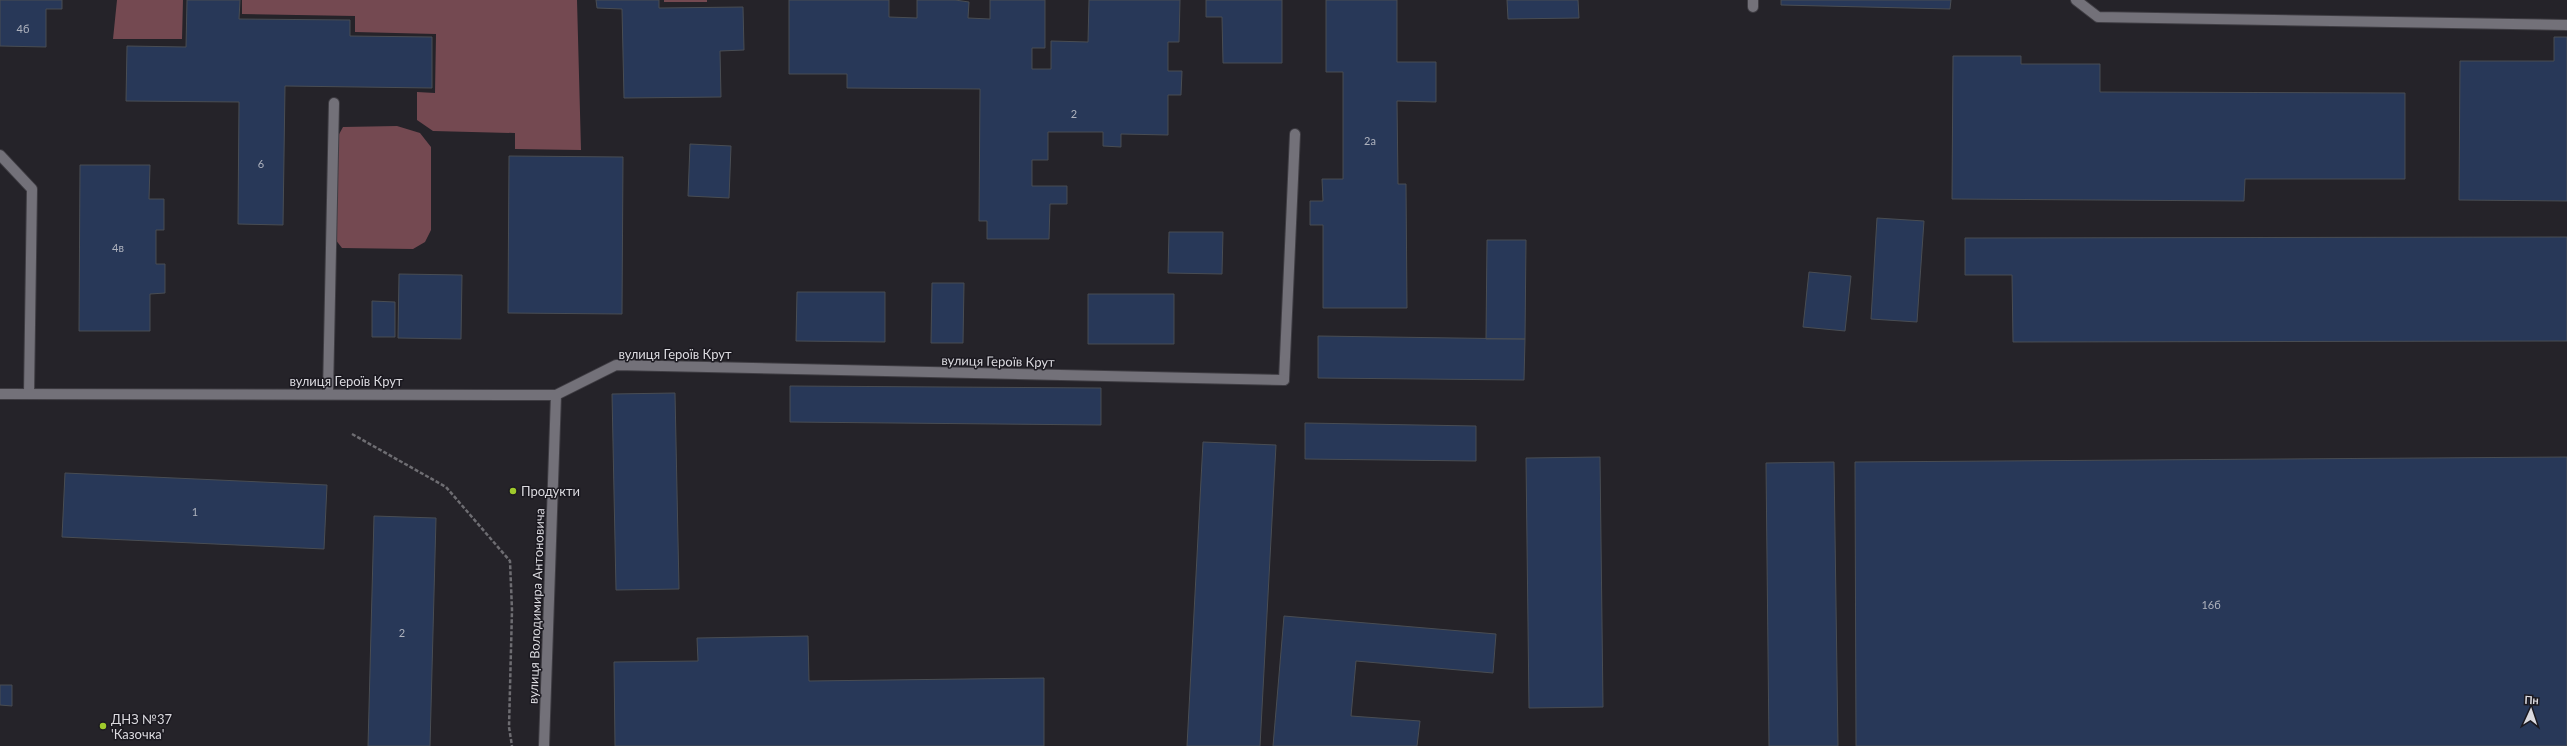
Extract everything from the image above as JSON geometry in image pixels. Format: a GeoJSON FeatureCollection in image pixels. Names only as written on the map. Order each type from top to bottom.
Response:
{"type":"FeatureCollection","features":[{"type":"Feature","properties":{"kind":"street"},"geometry":{"type":"LineString","coordinates":[[2076,0],[2098,17],[2567,25]]}},
{"type":"Feature","properties":{"kind":"street"},"geometry":{"type":"LineString","coordinates":[[328,393],[334,103]]}},
{"type":"Feature","properties":{"kind":"street","name":"вулиця Героїв Крут"},"geometry":{"type":"LineString","coordinates":[[0,394],[328,393],[556,396],[616,365],[1284,380],[1295,134]]}},
{"type":"Feature","properties":{"kind":"street"},"geometry":{"type":"LineString","coordinates":[[0,155],[32,188],[29,394]]}},
{"type":"Feature","properties":{"kind":"street","name":"вулиця Володимира Антоновича"},"geometry":{"type":"LineString","coordinates":[[544,746],[556,396]]}},
{"type":"Feature","properties":{"kind":"path"},"geometry":{"type":"LineString","coordinates":[[352,434],[446,487],[510,562],[512,610],[509,727],[512,746]]}},
{"type":"Feature","properties":{"kind":"shaded area"},"geometry":{"type":"Polygon","coordinates":[[[117,0],[183,0],[182,39],[113,39],[117,0]]]}},
{"type":"Feature","properties":{"kind":"shaded area"},"geometry":{"type":"Polygon","coordinates":[[[242,0],[577,0],[581,150],[515,149],[515,133],[433,131],[417,120],[417,92],[435,93],[436,34],[355,32],[355,16],[242,14],[242,0]]]}},
{"type":"Feature","properties":{"kind":"shaded area"},"geometry":{"type":"Polygon","coordinates":[[[664,0],[707,0],[707,2],[664,2],[664,0]]]}},
{"type":"Feature","properties":{"kind":"shaded area"},"geometry":{"type":"Polygon","coordinates":[[[397,126],[420,133],[431,147],[431,230],[425,242],[413,249],[342,248],[335,239],[337,138],[343,127],[397,126]]]}},
{"type":"Feature","properties":{"kind":"building"},"geometry":{"type":"Polygon","coordinates":[[[0,0],[62,0],[62,9],[46,9],[46,47],[0,46],[0,0]]]}},
{"type":"Feature","properties":{"kind":"building"},"geometry":{"type":"Polygon","coordinates":[[[187,0],[240,0],[239,19],[350,20],[350,36],[432,37],[432,88],[285,86],[283,225],[238,224],[239,102],[126,101],[127,46],[186,47],[187,0]]]}},
{"type":"Feature","properties":{"kind":"building"},"geometry":{"type":"Polygon","coordinates":[[[596,0],[659,0],[659,8],[743,7],[744,50],[720,51],[721,97],[624,98],[622,9],[597,8],[596,0]]]}},
{"type":"Feature","properties":{"kind":"building"},"geometry":{"type":"Polygon","coordinates":[[[789,0],[889,0],[889,17],[917,18],[917,0],[955,0],[969,2],[968,18],[990,19],[990,0],[1045,0],[1045,48],[1032,48],[1032,69],[1051,69],[1051,41],[1088,42],[1089,0],[1180,0],[1179,42],[1168,42],[1168,71],[1182,71],[1181,95],[1168,95],[1168,135],[1121,134],[1121,147],[1103,146],[1103,132],[1048,132],[1048,160],[1032,160],[1032,186],[1067,186],[1067,204],[1050,204],[1049,239],[987,239],[987,221],[979,221],[980,89],[847,88],[847,74],[789,74],[789,0]]]}},
{"type":"Feature","properties":{"kind":"building"},"geometry":{"type":"Polygon","coordinates":[[[1206,0],[1282,0],[1282,63],[1223,63],[1222,17],[1206,17],[1206,0]]]}},
{"type":"Feature","properties":{"kind":"building"},"geometry":{"type":"Polygon","coordinates":[[[1326,0],[1397,0],[1397,62],[1436,62],[1436,102],[1397,101],[1398,184],[1406,184],[1407,308],[1323,308],[1323,225],[1310,225],[1310,201],[1323,201],[1322,179],[1343,179],[1343,72],[1326,72],[1326,0]]]}},
{"type":"Feature","properties":{"kind":"building"},"geometry":{"type":"Polygon","coordinates":[[[1507,0],[1578,0],[1579,18],[1508,19],[1507,0]]]}},
{"type":"Feature","properties":{"kind":"building"},"geometry":{"type":"Polygon","coordinates":[[[1781,0],[1951,0],[1950,9],[1781,5],[1781,0]]]}},
{"type":"Feature","properties":{"kind":"building"},"geometry":{"type":"Polygon","coordinates":[[[2554,37],[2567,37],[2567,201],[2459,200],[2460,61],[2554,61],[2554,37]]]}},
{"type":"Feature","properties":{"kind":"building"},"geometry":{"type":"Polygon","coordinates":[[[1953,56],[2021,56],[2021,64],[2100,64],[2100,92],[2405,93],[2405,179],[2245,179],[2244,201],[1952,199],[1953,56]]]}},
{"type":"Feature","properties":{"kind":"building"},"geometry":{"type":"Polygon","coordinates":[[[690,144],[731,146],[729,198],[688,196],[690,144]]]}},
{"type":"Feature","properties":{"kind":"building"},"geometry":{"type":"Polygon","coordinates":[[[509,156],[623,157],[622,314],[508,313],[509,156]]]}},
{"type":"Feature","properties":{"kind":"building"},"geometry":{"type":"Polygon","coordinates":[[[80,165],[150,165],[149,199],[164,199],[164,230],[156,230],[156,264],[165,264],[165,293],[150,294],[150,331],[79,331],[80,165]]]}},
{"type":"Feature","properties":{"kind":"building"},"geometry":{"type":"Polygon","coordinates":[[[1877,218],[1924,221],[1917,322],[1871,319],[1877,218]]]}},
{"type":"Feature","properties":{"kind":"building"},"geometry":{"type":"Polygon","coordinates":[[[1169,232],[1223,232],[1222,274],[1168,273],[1169,232]]]}},
{"type":"Feature","properties":{"kind":"building"},"geometry":{"type":"Polygon","coordinates":[[[2567,237],[2567,341],[2013,342],[2012,275],[1965,275],[1965,238],[2567,237]]]}},
{"type":"Feature","properties":{"kind":"building"},"geometry":{"type":"Polygon","coordinates":[[[1487,240],[1526,240],[1525,339],[1486,339],[1487,240]]]}},
{"type":"Feature","properties":{"kind":"building"},"geometry":{"type":"Polygon","coordinates":[[[1809,272],[1851,276],[1845,331],[1803,327],[1809,272]]]}},
{"type":"Feature","properties":{"kind":"building"},"geometry":{"type":"Polygon","coordinates":[[[399,274],[462,275],[461,339],[398,338],[399,274]]]}},
{"type":"Feature","properties":{"kind":"building"},"geometry":{"type":"Polygon","coordinates":[[[932,283],[964,283],[963,343],[931,343],[932,283]]]}},
{"type":"Feature","properties":{"kind":"building"},"geometry":{"type":"Polygon","coordinates":[[[797,292],[885,292],[885,342],[796,341],[797,292]]]}},
{"type":"Feature","properties":{"kind":"building"},"geometry":{"type":"Polygon","coordinates":[[[1088,294],[1174,294],[1174,344],[1088,344],[1088,294]]]}},
{"type":"Feature","properties":{"kind":"building"},"geometry":{"type":"Polygon","coordinates":[[[372,301],[395,302],[395,337],[372,337],[372,301]]]}},
{"type":"Feature","properties":{"kind":"building"},"geometry":{"type":"Polygon","coordinates":[[[1318,336],[1525,339],[1524,380],[1318,378],[1318,336]]]}},
{"type":"Feature","properties":{"kind":"building"},"geometry":{"type":"Polygon","coordinates":[[[790,386],[1101,388],[1101,425],[790,422],[790,386]]]}},
{"type":"Feature","properties":{"kind":"building"},"geometry":{"type":"Polygon","coordinates":[[[675,393],[679,589],[616,590],[612,394],[675,393]]]}},
{"type":"Feature","properties":{"kind":"building"},"geometry":{"type":"Polygon","coordinates":[[[1305,423],[1476,426],[1476,461],[1305,459],[1305,423]]]}},
{"type":"Feature","properties":{"kind":"building"},"geometry":{"type":"Polygon","coordinates":[[[1203,442],[1276,445],[1260,746],[1187,746],[1203,442]]]}},
{"type":"Feature","properties":{"kind":"building"},"geometry":{"type":"Polygon","coordinates":[[[1600,457],[1603,707],[1529,708],[1526,458],[1600,457]]]}},
{"type":"Feature","properties":{"kind":"building"},"geometry":{"type":"Polygon","coordinates":[[[2567,457],[2567,746],[1856,746],[1855,462],[2567,457]]]}},
{"type":"Feature","properties":{"kind":"building"},"geometry":{"type":"Polygon","coordinates":[[[1834,462],[1838,746],[1769,746],[1766,463],[1834,462]]]}},
{"type":"Feature","properties":{"kind":"building"},"geometry":{"type":"Polygon","coordinates":[[[65,473],[327,485],[324,549],[62,537],[65,473]]]}},
{"type":"Feature","properties":{"kind":"building"},"geometry":{"type":"Polygon","coordinates":[[[374,516],[436,518],[430,746],[368,746],[374,516]]]}},
{"type":"Feature","properties":{"kind":"building"},"geometry":{"type":"Polygon","coordinates":[[[1284,616],[1496,634],[1493,673],[1356,661],[1351,716],[1420,721],[1417,746],[1273,746],[1284,616]]]}},
{"type":"Feature","properties":{"kind":"building"},"geometry":{"type":"Polygon","coordinates":[[[808,636],[809,681],[1044,678],[1044,746],[615,746],[614,662],[698,661],[697,638],[808,636]]]}},
{"type":"Feature","properties":{"kind":"building"},"geometry":{"type":"Polygon","coordinates":[[[0,685],[12,685],[12,706],[0,705],[0,685]]]}},
{"type":"Feature","properties":{"kind":"place","name":"Продукти"},"geometry":{"type":"Point","coordinates":[513,491]}},
{"type":"Feature","properties":{"kind":"place","name":"ДНЗ №37 'Казочка'"},"geometry":{"type":"Point","coordinates":[103,726]}}]}
